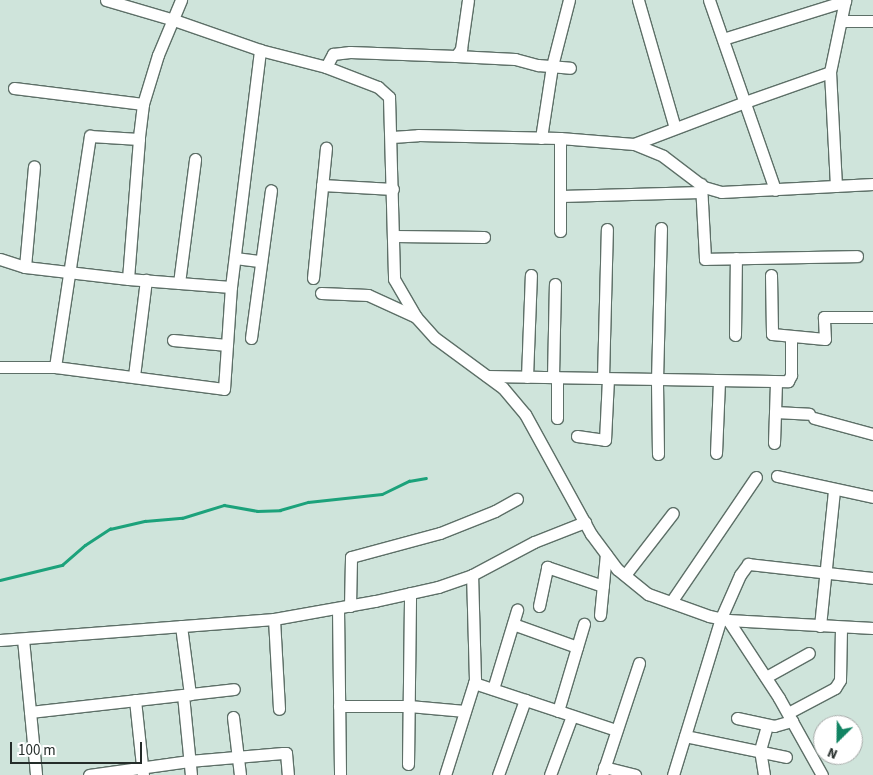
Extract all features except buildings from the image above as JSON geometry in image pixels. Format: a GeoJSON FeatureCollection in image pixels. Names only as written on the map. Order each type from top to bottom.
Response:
{"type":"FeatureCollection","features":[{"type":"Feature","properties":{"kind":"street"},"geometry":{"type":"LineString","coordinates":[[106,0],[174,20],[260,50],[326,68],[378,87],[389,98],[392,137],[394,280],[416,317],[435,338],[503,388],[525,414],[585,522],[606,554],[625,575],[648,594],[725,619],[873,628]]}},
{"type":"Feature","properties":{"kind":"street"},"geometry":{"type":"LineString","coordinates":[[128,279],[143,104],[158,55],[181,0]]}},
{"type":"Feature","properties":{"kind":"street"},"geometry":{"type":"LineString","coordinates":[[456,56],[461,49],[468,0]]}},
{"type":"Feature","properties":{"kind":"street"},"geometry":{"type":"LineString","coordinates":[[541,138],[552,66],[569,0]]}},
{"type":"Feature","properties":{"kind":"street"},"geometry":{"type":"LineString","coordinates":[[638,0],[675,128]]}},
{"type":"Feature","properties":{"kind":"street"},"geometry":{"type":"LineString","coordinates":[[709,0],[776,190]]}},
{"type":"Feature","properties":{"kind":"street"},"geometry":{"type":"LineString","coordinates":[[723,39],[845,1],[830,72],[836,186]]}},
{"type":"Feature","properties":{"kind":"street"},"geometry":{"type":"LineString","coordinates":[[841,21],[873,21]]}},
{"type":"Feature","properties":{"kind":"street"},"geometry":{"type":"LineString","coordinates":[[0,368],[55,367],[224,389],[232,287],[260,50]]}},
{"type":"Feature","properties":{"kind":"street"},"geometry":{"type":"LineString","coordinates":[[326,68],[333,54],[350,52],[515,60],[570,68]]}},
{"type":"Feature","properties":{"kind":"street"},"geometry":{"type":"LineString","coordinates":[[634,144],[830,72]]}},
{"type":"Feature","properties":{"kind":"street"},"geometry":{"type":"LineString","coordinates":[[14,88],[143,104]]}},
{"type":"Feature","properties":{"kind":"street"},"geometry":{"type":"LineString","coordinates":[[392,137],[418,135],[560,138],[634,144],[663,156],[701,188],[705,259],[857,256]]}},
{"type":"Feature","properties":{"kind":"street"},"geometry":{"type":"LineString","coordinates":[[55,367],[90,136],[139,139]]}},
{"type":"Feature","properties":{"kind":"street"},"geometry":{"type":"LineString","coordinates":[[560,138],[560,231]]}},
{"type":"Feature","properties":{"kind":"street"},"geometry":{"type":"LineString","coordinates":[[313,278],[326,148]]}},
{"type":"Feature","properties":{"kind":"street"},"geometry":{"type":"LineString","coordinates":[[179,284],[196,159]]}},
{"type":"Feature","properties":{"kind":"street"},"geometry":{"type":"LineString","coordinates":[[25,267],[34,166]]}},
{"type":"Feature","properties":{"kind":"street"},"geometry":{"type":"LineString","coordinates":[[561,196],[701,188],[721,192],[873,184]]}},
{"type":"Feature","properties":{"kind":"street"},"geometry":{"type":"LineString","coordinates":[[322,185],[393,189]]}},
{"type":"Feature","properties":{"kind":"street"},"geometry":{"type":"LineString","coordinates":[[251,338],[271,190]]}},
{"type":"Feature","properties":{"kind":"street"},"geometry":{"type":"LineString","coordinates":[[658,454],[657,380],[662,228]]}},
{"type":"Feature","properties":{"kind":"street"},"geometry":{"type":"LineString","coordinates":[[577,436],[605,440],[607,229]]}},
{"type":"Feature","properties":{"kind":"street"},"geometry":{"type":"LineString","coordinates":[[394,236],[484,237]]}},
{"type":"Feature","properties":{"kind":"street"},"geometry":{"type":"LineString","coordinates":[[236,258],[262,261]]}},
{"type":"Feature","properties":{"kind":"street"},"geometry":{"type":"LineString","coordinates":[[734,335],[736,258]]}},
{"type":"Feature","properties":{"kind":"street"},"geometry":{"type":"LineString","coordinates":[[0,259],[25,267],[179,284],[232,287]]}},
{"type":"Feature","properties":{"kind":"street"},"geometry":{"type":"LineString","coordinates":[[527,377],[531,275]]}},
{"type":"Feature","properties":{"kind":"street"},"geometry":{"type":"LineString","coordinates":[[771,275],[772,334],[825,339],[824,317],[873,317]]}},
{"type":"Feature","properties":{"kind":"street"},"geometry":{"type":"LineString","coordinates":[[134,376],[146,280]]}},
{"type":"Feature","properties":{"kind":"street"},"geometry":{"type":"LineString","coordinates":[[556,284],[555,377],[557,418]]}},
{"type":"Feature","properties":{"kind":"street"},"geometry":{"type":"LineString","coordinates":[[320,293],[368,295],[416,317]]}},
{"type":"Feature","properties":{"kind":"street"},"geometry":{"type":"LineString","coordinates":[[487,376],[788,381],[791,375],[790,336]]}},
{"type":"Feature","properties":{"kind":"street"},"geometry":{"type":"LineString","coordinates":[[173,340],[227,345]]}},
{"type":"Feature","properties":{"kind":"street"},"geometry":{"type":"LineString","coordinates":[[716,453],[720,381]]}},
{"type":"Feature","properties":{"kind":"street"},"geometry":{"type":"LineString","coordinates":[[774,443],[776,382]]}},
{"type":"Feature","properties":{"kind":"street"},"geometry":{"type":"LineString","coordinates":[[775,412],[811,416],[873,434]]}},
{"type":"Feature","properties":{"kind":"street"},"geometry":{"type":"LineString","coordinates":[[671,602],[756,476]]}},
{"type":"Feature","properties":{"kind":"street"},"geometry":{"type":"LineString","coordinates":[[777,476],[873,497]]}},
{"type":"Feature","properties":{"kind":"street"},"geometry":{"type":"LineString","coordinates":[[820,626],[834,490]]}},
{"type":"Feature","properties":{"kind":"street"},"geometry":{"type":"LineString","coordinates":[[340,775],[339,706],[344,607],[351,557],[440,533],[495,511],[517,499]]}},
{"type":"Feature","properties":{"kind":"street"},"geometry":{"type":"LineString","coordinates":[[625,575],[673,513]]}},
{"type":"Feature","properties":{"kind":"street"},"geometry":{"type":"LineString","coordinates":[[0,640],[274,619],[344,607],[438,587],[472,575],[534,542],[585,522]]}},
{"type":"Feature","properties":{"kind":"street"},"geometry":{"type":"LineString","coordinates":[[600,614],[606,554]]}},
{"type":"Feature","properties":{"kind":"street"},"geometry":{"type":"LineString","coordinates":[[673,775],[740,574],[748,564],[873,578]]}},
{"type":"Feature","properties":{"kind":"street"},"geometry":{"type":"LineString","coordinates":[[539,606],[547,567],[603,586]]}},
{"type":"Feature","properties":{"kind":"street"},"geometry":{"type":"LineString","coordinates":[[449,774],[474,683],[472,575]]}},
{"type":"Feature","properties":{"kind":"street"},"geometry":{"type":"LineString","coordinates":[[408,764],[410,593]]}},
{"type":"Feature","properties":{"kind":"street"},"geometry":{"type":"LineString","coordinates":[[493,689],[517,610]]}},
{"type":"Feature","properties":{"kind":"street"},"geometry":{"type":"LineString","coordinates":[[274,619],[279,709]]}},
{"type":"Feature","properties":{"kind":"street"},"geometry":{"type":"LineString","coordinates":[[725,619],[766,678],[822,775]]}},
{"type":"Feature","properties":{"kind":"street"},"geometry":{"type":"LineString","coordinates":[[513,624],[577,647]]}},
{"type":"Feature","properties":{"kind":"street"},"geometry":{"type":"LineString","coordinates":[[558,711],[584,624]]}},
{"type":"Feature","properties":{"kind":"street"},"geometry":{"type":"LineString","coordinates":[[181,626],[191,775]]}},
{"type":"Feature","properties":{"kind":"street"},"geometry":{"type":"LineString","coordinates":[[737,718],[774,726],[835,688],[840,680],[841,627]]}},
{"type":"Feature","properties":{"kind":"street"},"geometry":{"type":"LineString","coordinates":[[23,639],[36,775]]}},
{"type":"Feature","properties":{"kind":"street"},"geometry":{"type":"LineString","coordinates":[[766,678],[809,653]]}},
{"type":"Feature","properties":{"kind":"street"},"geometry":{"type":"LineString","coordinates":[[635,775],[603,771],[639,662]]}},
{"type":"Feature","properties":{"kind":"street"},"geometry":{"type":"LineString","coordinates":[[474,683],[616,730]]}},
{"type":"Feature","properties":{"kind":"street"},"geometry":{"type":"LineString","coordinates":[[30,712],[234,689]]}},
{"type":"Feature","properties":{"kind":"street"},"geometry":{"type":"LineString","coordinates":[[136,700],[143,772]]}},
{"type":"Feature","properties":{"kind":"street"},"geometry":{"type":"LineString","coordinates":[[498,775],[525,700]]}},
{"type":"Feature","properties":{"kind":"street"},"geometry":{"type":"LineString","coordinates":[[339,706],[409,706],[465,711]]}},
{"type":"Feature","properties":{"kind":"street"},"geometry":{"type":"LineString","coordinates":[[550,775],[572,716]]}},
{"type":"Feature","properties":{"kind":"street"},"geometry":{"type":"LineString","coordinates":[[234,717],[240,775]]}},
{"type":"Feature","properties":{"kind":"street"},"geometry":{"type":"LineString","coordinates":[[764,775],[760,750],[768,725]]}},
{"type":"Feature","properties":{"kind":"street"},"geometry":{"type":"LineString","coordinates":[[685,736],[760,750],[786,757]]}},
{"type":"Feature","properties":{"kind":"street"},"geometry":{"type":"LineString","coordinates":[[89,775],[143,772],[189,762],[286,753],[288,775]]}},
{"type":"Feature","properties":{"kind":"waterway"},"geometry":{"type":"LineString","coordinates":[[0,580],[62,565],[85,545],[110,529],[145,521],[182,518],[224,505],[257,511],[280,510],[308,502],[382,494],[409,481],[426,478]]}}]}
